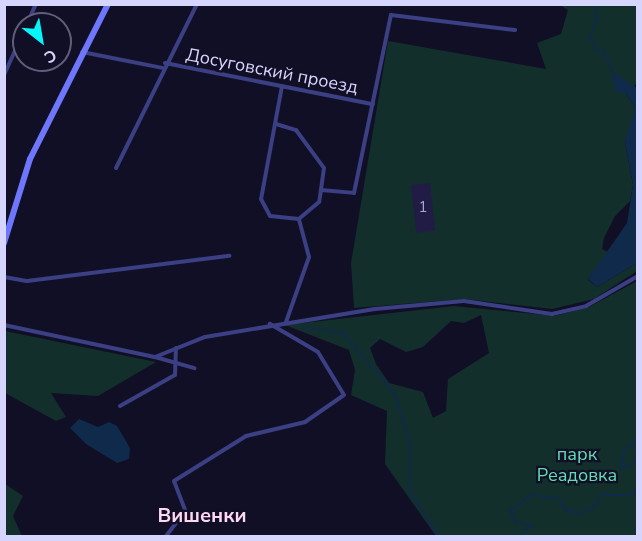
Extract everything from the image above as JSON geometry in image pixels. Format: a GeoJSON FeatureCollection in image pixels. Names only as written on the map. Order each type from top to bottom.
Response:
{"type":"FeatureCollection","features":[{"type":"Feature","properties":{"kind":"main road"},"geometry":{"type":"LineString","coordinates":[[4,243],[30,159],[82,51],[108,4]]}},
{"type":"Feature","properties":{"kind":"street"},"geometry":{"type":"LineString","coordinates":[[116,168],[164,65],[196,4]]}},
{"type":"Feature","properties":{"kind":"street"},"geometry":{"type":"LineString","coordinates":[[321,190],[354,193],[388,22],[396,15],[515,30]]}},
{"type":"Feature","properties":{"kind":"street","name":"Досуговский проезд"},"geometry":{"type":"LineString","coordinates":[[82,51],[373,104]]}},
{"type":"Feature","properties":{"kind":"street"},"geometry":{"type":"LineString","coordinates":[[4,75],[12,58]]}},
{"type":"Feature","properties":{"kind":"street"},"geometry":{"type":"LineString","coordinates":[[276,124],[296,130],[324,168],[319,201],[299,219],[270,216],[261,199],[282,86]]}},
{"type":"Feature","properties":{"kind":"street"},"geometry":{"type":"LineString","coordinates":[[286,322],[309,257],[299,219]]}},
{"type":"Feature","properties":{"kind":"street"},"geometry":{"type":"LineString","coordinates":[[4,277],[27,281],[230,256]]}},
{"type":"Feature","properties":{"kind":"street"},"geometry":{"type":"LineString","coordinates":[[155,357],[176,348],[269,323],[464,301],[552,314],[586,306],[638,276]]}},
{"type":"Feature","properties":{"kind":"street"},"geometry":{"type":"LineString","coordinates":[[187,515],[174,481],[246,436],[305,422],[344,395],[318,352],[269,323]]}},
{"type":"Feature","properties":{"kind":"street"},"geometry":{"type":"LineString","coordinates":[[4,324],[155,357],[194,368]]}},
{"type":"Feature","properties":{"kind":"street"},"geometry":{"type":"LineString","coordinates":[[120,406],[175,375],[179,363],[176,348]]}},
{"type":"Feature","properties":{"kind":"street"},"geometry":{"type":"LineString","coordinates":[[187,515],[197,517]]}},
{"type":"Feature","properties":{"kind":"street"},"geometry":{"type":"LineString","coordinates":[[166,537],[187,515]]}},
{"type":"Feature","properties":{"kind":"green space"},"geometry":{"type":"Polygon","coordinates":[[[560,5],[637,5],[637,88],[636,84],[626,94],[635,107],[635,119],[625,142],[633,185],[630,201],[615,216],[604,238],[602,249],[610,253],[588,280],[597,287],[637,263],[637,271],[594,299],[552,309],[464,299],[354,308],[351,263],[388,41],[546,69],[537,43],[561,34],[568,10],[560,5]]]}},
{"type":"Feature","properties":{"kind":"green space","name":"парк Реадовка"},"geometry":{"type":"Polygon","coordinates":[[[637,281],[637,536],[436,536],[385,464],[387,411],[351,395],[355,370],[349,350],[285,325],[454,306],[555,316],[589,307],[637,281]],[[481,315],[464,323],[451,321],[423,347],[406,352],[380,339],[370,348],[376,364],[389,383],[423,392],[433,418],[446,411],[448,379],[489,353],[481,315]]]}},
{"type":"Feature","properties":{"kind":"green space"},"geometry":{"type":"Polygon","coordinates":[[[5,331],[156,362],[98,396],[51,393],[66,417],[56,421],[5,393],[5,331]]]}},
{"type":"Feature","properties":{"kind":"green space"},"geometry":{"type":"Polygon","coordinates":[[[5,484],[23,496],[13,516],[22,536],[5,536],[5,484]]]}},
{"type":"Feature","properties":{"kind":"water"},"geometry":{"type":"Polygon","coordinates":[[[616,74],[637,88],[637,263],[597,287],[588,279],[627,223],[633,185],[625,142],[635,107],[626,94],[617,92],[612,78],[616,74]]]}},
{"type":"Feature","properties":{"kind":"water"},"geometry":{"type":"Polygon","coordinates":[[[79,419],[98,427],[109,422],[117,426],[130,448],[129,459],[117,463],[86,444],[70,428],[79,419]]]}},
{"type":"Feature","properties":{"kind":"building"},"geometry":{"type":"Polygon","coordinates":[[[430,183],[435,231],[416,233],[411,185],[430,183]]]}},
{"type":"Feature","properties":{"kind":"waterway"},"geometry":{"type":"LineString","coordinates":[[595,4],[597,21],[591,38],[596,49],[605,52],[615,78]]}},
{"type":"Feature","properties":{"kind":"waterway"},"geometry":{"type":"LineString","coordinates":[[301,327],[344,334],[395,394],[411,445],[410,489],[437,534],[444,536]]}},
{"type":"Feature","properties":{"kind":"waterway"},"geometry":{"type":"LineString","coordinates":[[638,439],[624,451],[621,469],[638,461]]}},
{"type":"Feature","properties":{"kind":"waterway"},"geometry":{"type":"LineString","coordinates":[[520,536],[532,526],[516,522],[510,511],[532,495],[559,499],[567,511],[581,513],[594,506],[601,495],[631,495],[638,488]]}},
{"type":"Feature","properties":{"kind":"district","name":"Вишенки"},"geometry":{"type":"Point","coordinates":[202,515]}}]}
